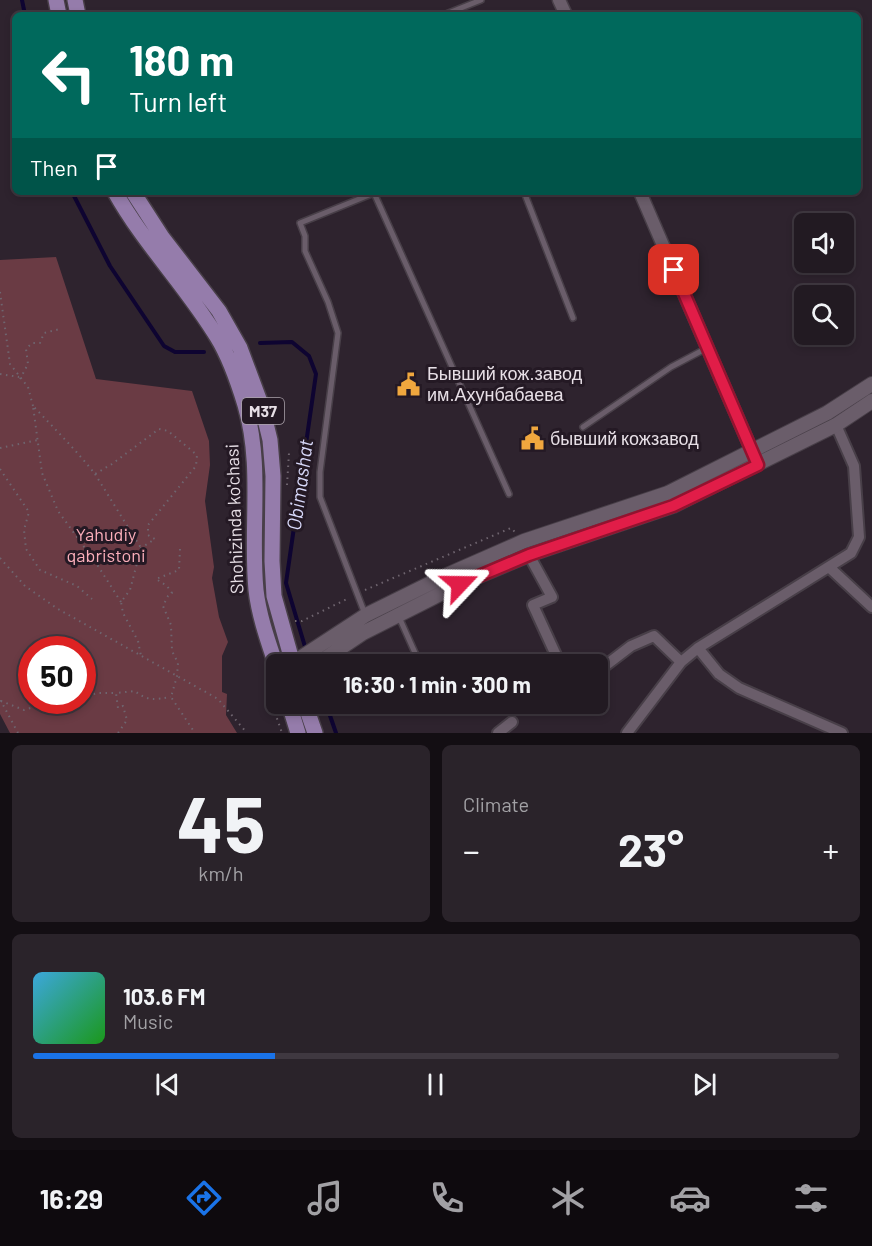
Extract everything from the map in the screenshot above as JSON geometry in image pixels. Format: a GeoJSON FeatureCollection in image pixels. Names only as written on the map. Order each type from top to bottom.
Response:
{"type":"FeatureCollection","features":[{"type":"Feature","properties":{"kind":"main road","name":"Shohizinda ko'chasi"},"geometry":{"type":"LineString","coordinates":[[118,195],[127,213],[201,312],[218,339],[245,406],[254,447],[256,590],[263,626],[272,654]]}},
{"type":"Feature","properties":{"kind":"main road","name":"Shohizinda ko'chasi"},"geometry":{"type":"LineString","coordinates":[[135,195],[162,237],[219,311],[240,348],[262,406],[270,440],[273,476],[274,596],[289,654]]}},
{"type":"Feature","properties":{"kind":"main road"},"geometry":{"type":"LineString","coordinates":[[332,654],[363,633],[460,584],[529,555],[673,506],[755,459],[872,384]]}},
{"type":"Feature","properties":{"kind":"main road"},"geometry":{"type":"LineString","coordinates":[[307,654],[366,615],[449,574],[524,541],[668,493],[755,459],[836,425],[872,401]]}},
{"type":"Feature","properties":{"kind":"main road"},"geometry":{"type":"LineString","coordinates":[[291,714],[298,733]]}},
{"type":"Feature","properties":{"kind":"main road"},"geometry":{"type":"LineString","coordinates":[[308,714],[315,733]]}},
{"type":"Feature","properties":{"kind":"street"},"geometry":{"type":"LineString","coordinates":[[641,195],[755,459]]}},
{"type":"Feature","properties":{"kind":"street"},"geometry":{"type":"LineString","coordinates":[[627,733],[681,662],[698,648],[851,553],[859,537],[854,466],[836,425]]}},
{"type":"Feature","properties":{"kind":"street"},"geometry":{"type":"LineString","coordinates":[[529,555],[552,597],[534,605],[556,654]]}},
{"type":"Feature","properties":{"kind":"street"},"geometry":{"type":"LineString","coordinates":[[830,568],[872,607]]}},
{"type":"Feature","properties":{"kind":"street"},"geometry":{"type":"LineString","coordinates":[[608,664],[631,646],[654,636],[681,662]]}},
{"type":"Feature","properties":{"kind":"street"},"geometry":{"type":"LineString","coordinates":[[698,648],[719,674],[739,688],[842,733]]}},
{"type":"Feature","properties":{"kind":"street"},"geometry":{"type":"LineString","coordinates":[[498,733],[512,722]]}},
{"type":"Feature","properties":{"kind":"lane"},"geometry":{"type":"LineString","coordinates":[[451,12],[481,0]]}},
{"type":"Feature","properties":{"kind":"lane"},"geometry":{"type":"LineString","coordinates":[[366,615],[320,497],[320,472],[338,333],[328,302],[305,250],[305,236],[300,223],[369,195]]}},
{"type":"Feature","properties":{"kind":"lane"},"geometry":{"type":"LineString","coordinates":[[375,195],[509,494]]}},
{"type":"Feature","properties":{"kind":"lane"},"geometry":{"type":"LineString","coordinates":[[525,195],[573,318]]}},
{"type":"Feature","properties":{"kind":"lane"},"geometry":{"type":"LineString","coordinates":[[583,427],[671,367],[707,348]]}},
{"type":"Feature","properties":{"kind":"lane"},"geometry":{"type":"LineString","coordinates":[[398,615],[416,654]]}},
{"type":"Feature","properties":{"kind":"path"},"geometry":{"type":"LineString","coordinates":[[0,292],[10,364],[28,387],[39,440],[42,473],[58,511],[99,566],[121,602],[123,613],[138,641],[141,656]]}},
{"type":"Feature","properties":{"kind":"path"},"geometry":{"type":"LineString","coordinates":[[19,378],[28,364],[26,349],[32,343],[40,343],[44,333],[60,329]]}},
{"type":"Feature","properties":{"kind":"path"},"geometry":{"type":"LineString","coordinates":[[0,374],[19,378]]}},
{"type":"Feature","properties":{"kind":"path"},"geometry":{"type":"LineString","coordinates":[[33,406],[77,451],[95,474],[141,548]]}},
{"type":"Feature","properties":{"kind":"path"},"geometry":{"type":"LineString","coordinates":[[95,474],[159,429],[168,431],[196,455],[196,466],[148,525],[148,535],[155,539],[141,548],[130,590],[121,602]]}},
{"type":"Feature","properties":{"kind":"path"},"geometry":{"type":"LineString","coordinates":[[0,448],[39,440]]}},
{"type":"Feature","properties":{"kind":"path"},"geometry":{"type":"LineString","coordinates":[[287,489],[289,453]]}},
{"type":"Feature","properties":{"kind":"path"},"geometry":{"type":"LineString","coordinates":[[0,469],[29,512],[24,530],[26,549],[40,570],[77,585],[92,599]]}},
{"type":"Feature","properties":{"kind":"path"},"geometry":{"type":"LineString","coordinates":[[291,614],[294,621],[302,621],[358,594],[511,528],[524,541]]}},
{"type":"Feature","properties":{"kind":"path"},"geometry":{"type":"LineString","coordinates":[[180,549],[180,570],[156,579],[167,586],[172,593],[163,606],[171,625],[172,651],[178,663],[171,697],[195,733]]}},
{"type":"Feature","properties":{"kind":"path"},"geometry":{"type":"LineString","coordinates":[[0,558],[25,586],[58,609],[218,699],[247,733]]}},
{"type":"Feature","properties":{"kind":"path"},"geometry":{"type":"LineString","coordinates":[[96,694],[135,691],[144,699],[171,697]]}},
{"type":"Feature","properties":{"kind":"path"},"geometry":{"type":"LineString","coordinates":[[116,693],[118,708],[123,706],[127,720],[118,733]]}},
{"type":"Feature","properties":{"kind":"path"},"geometry":{"type":"LineString","coordinates":[[1,700],[18,707]]}},
{"type":"Feature","properties":{"kind":"path"},"geometry":{"type":"LineString","coordinates":[[1,700],[18,733]]}},
{"type":"Feature","properties":{"kind":"path"},"geometry":{"type":"LineString","coordinates":[[275,714],[282,733]]}},
{"type":"Feature","properties":{"kind":"green space","name":"Yahudiy qabristoni"},"geometry":{"type":"Polygon","coordinates":[[[56,257],[96,379],[192,391],[209,441],[210,465],[205,501],[214,567],[212,578],[219,617],[228,642],[222,656],[222,692],[227,694],[226,715],[237,733],[10,733],[0,714],[0,260],[56,257]]]}},
{"type":"Feature","properties":{"kind":"waterway","name":"Obimashat"},"geometry":{"type":"LineString","coordinates":[[22,0],[24,12]]}},
{"type":"Feature","properties":{"kind":"waterway","name":"Obimashat"},"geometry":{"type":"LineString","coordinates":[[74,195],[110,266],[164,346],[175,352],[204,352]]}},
{"type":"Feature","properties":{"kind":"waterway","name":"Obimashat"},"geometry":{"type":"LineString","coordinates":[[260,343],[292,342],[309,356],[316,374],[286,583],[306,650]]}},
{"type":"Feature","properties":{"kind":"waterway","name":"Obimashat"},"geometry":{"type":"LineString","coordinates":[[329,714],[336,733]]}},
{"type":"Feature","properties":{"kind":"place","name":"Бывший кож.завод им.Ахунбабаева"},"geometry":{"type":"Point","coordinates":[409,384]}},
{"type":"Feature","properties":{"kind":"place","name":"бывший кожзавод"},"geometry":{"type":"Point","coordinates":[532,439]}},
{"type":"Feature","properties":{"kind":"route"},"geometry":{"type":"LineString","coordinates":[[460,584],[529,555],[673,506],[758,465],[674,270]]}}]}
